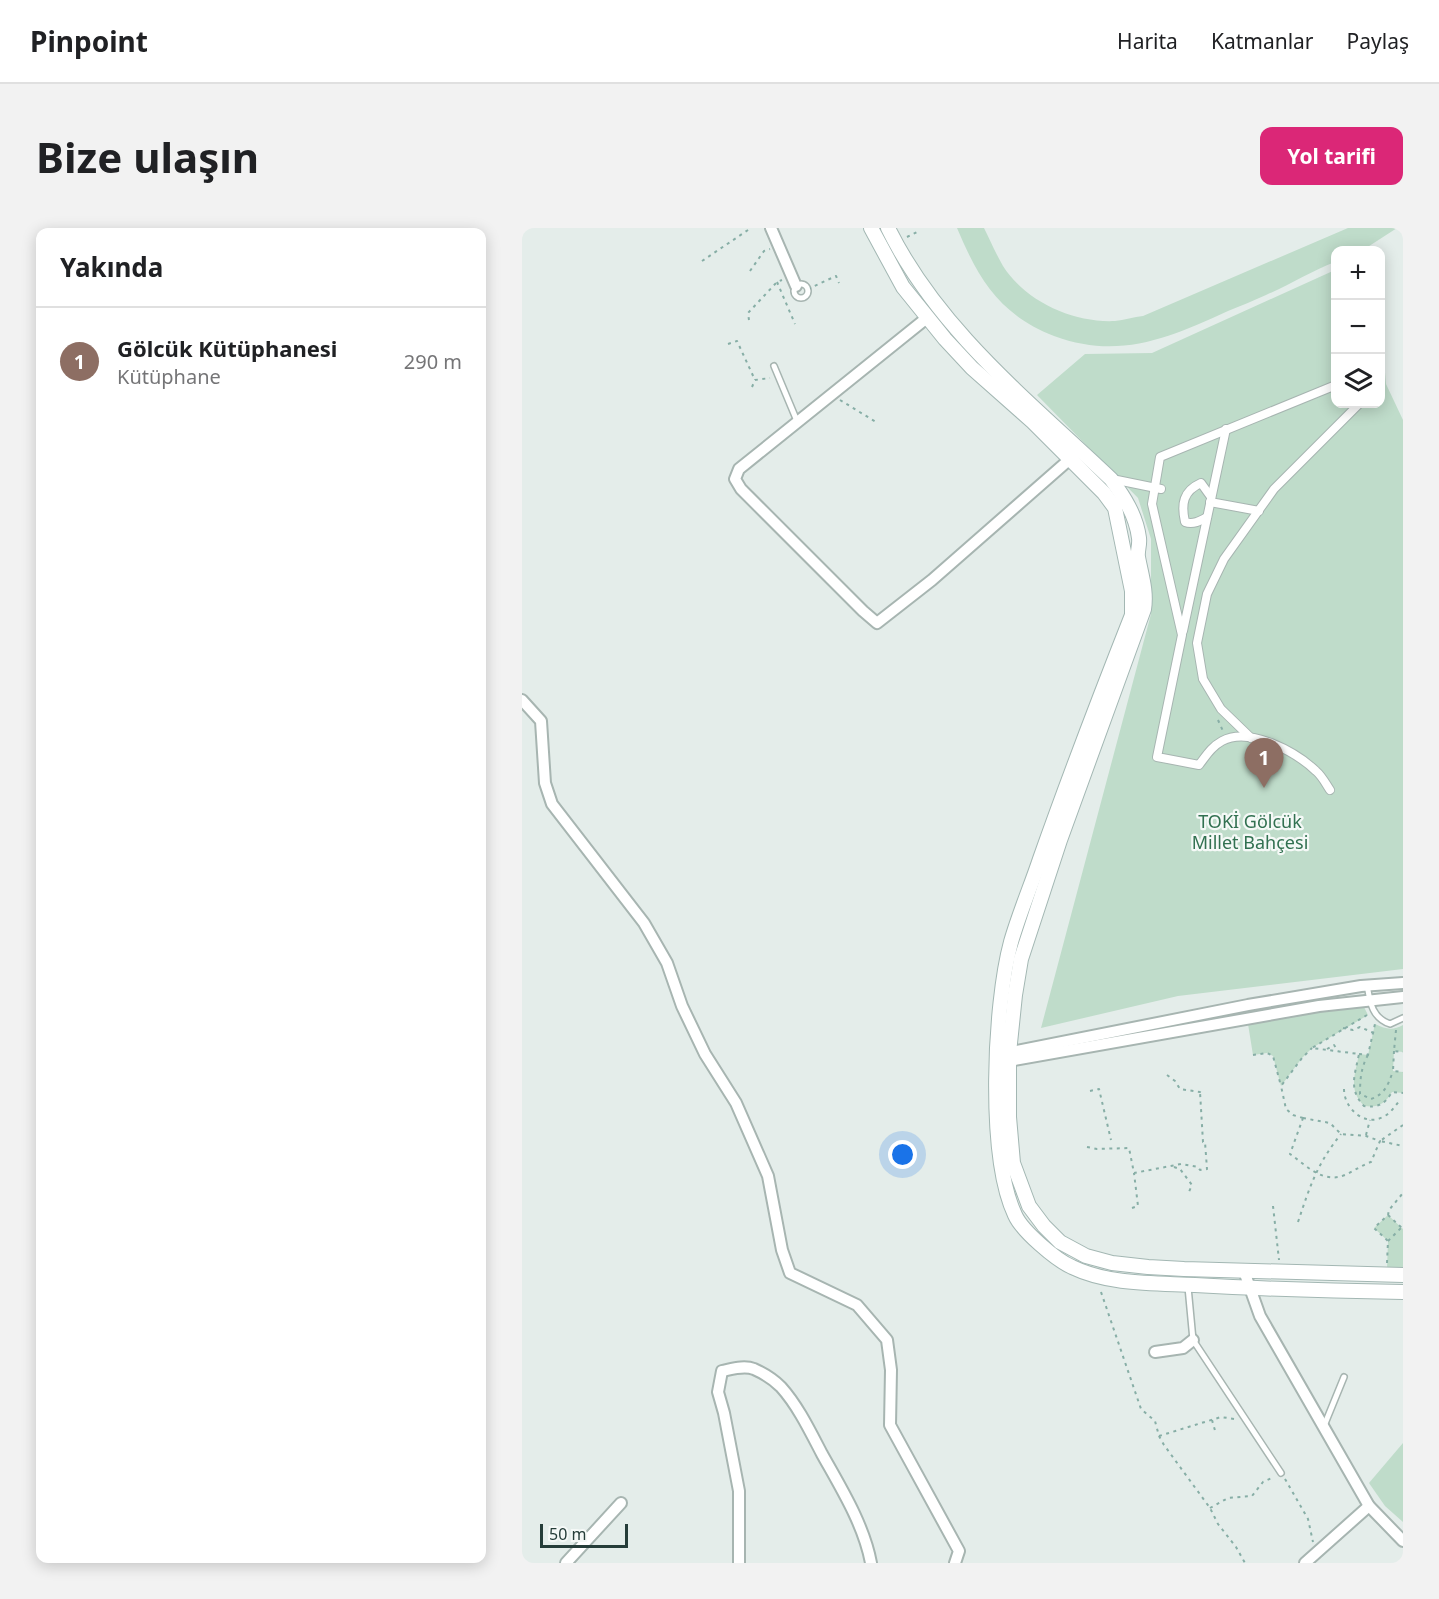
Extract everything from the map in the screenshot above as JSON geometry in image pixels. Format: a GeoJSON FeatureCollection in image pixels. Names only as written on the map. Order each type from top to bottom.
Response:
{"type":"FeatureCollection","features":[{"type":"Feature","properties":{"kind":"main road"},"geometry":{"type":"LineString","coordinates":[[871,228],[903,287],[945,339],[972,368],[1070,459],[1104,493],[1115,508],[1132,591],[1132,615],[1056,815],[1011,942],[1001,988],[1003,1058],[1000,1160],[1003,1179],[1015,1217],[1044,1248],[1071,1267],[1105,1278],[1250,1288],[1403,1292]]}},
{"type":"Feature","properties":{"kind":"main road"},"geometry":{"type":"LineString","coordinates":[[888,228],[906,262],[929,297],[980,356],[1111,479],[1126,500],[1135,520],[1140,540],[1137,553],[1145,594],[1144,609],[1137,634],[1089,758],[1026,942],[1003,1058],[1013,1163],[1029,1206],[1060,1242],[1086,1256],[1112,1263],[1148,1268],[1403,1275]]}},
{"type":"Feature","properties":{"kind":"street"},"geometry":{"type":"LineString","coordinates":[[771,228],[796,286]]}},
{"type":"Feature","properties":{"kind":"street"},"geometry":{"type":"LineString","coordinates":[[928,317],[739,469],[735,479],[741,489],[802,551],[877,623],[932,580],[1070,459]]}},
{"type":"Feature","properties":{"kind":"street"},"geometry":{"type":"LineString","coordinates":[[1182,635],[1152,504],[1157,488],[1160,457],[1331,386]]}},
{"type":"Feature","properties":{"kind":"street"},"geometry":{"type":"LineString","coordinates":[[1251,738],[1221,709],[1203,679],[1197,642],[1207,594],[1224,559],[1274,489],[1355,408]]}},
{"type":"Feature","properties":{"kind":"street"},"geometry":{"type":"LineString","coordinates":[[1226,429],[1156,757],[1200,765],[1211,749],[1224,740],[1251,738],[1263,740],[1291,752],[1317,771],[1330,790]]}},
{"type":"Feature","properties":{"kind":"street"},"geometry":{"type":"LineString","coordinates":[[1111,479],[1157,488]]}},
{"type":"Feature","properties":{"kind":"street"},"geometry":{"type":"LineString","coordinates":[[1207,517],[1190,524],[1185,522],[1183,501],[1188,491],[1201,483],[1211,500],[1259,511]]}},
{"type":"Feature","properties":{"kind":"street"},"geometry":{"type":"LineString","coordinates":[[522,700],[541,721],[545,783],[552,804],[645,923],[667,963],[682,1006],[705,1054],[736,1104],[768,1176],[782,1250],[790,1272],[857,1305],[887,1340],[891,1370],[890,1425],[959,1551],[956,1563]]}},
{"type":"Feature","properties":{"kind":"street"},"geometry":{"type":"LineString","coordinates":[[1003,1058],[1219,1011],[1367,985],[1403,983]]}},
{"type":"Feature","properties":{"kind":"street"},"geometry":{"type":"LineString","coordinates":[[1003,1058],[1312,1007],[1403,997]]}},
{"type":"Feature","properties":{"kind":"street"},"geometry":{"type":"LineString","coordinates":[[1244,1271],[1260,1316],[1369,1506],[1403,1541]]}},
{"type":"Feature","properties":{"kind":"street"},"geometry":{"type":"LineString","coordinates":[[1155,1352],[1183,1348],[1193,1340]]}},
{"type":"Feature","properties":{"kind":"street"},"geometry":{"type":"LineString","coordinates":[[740,1563],[739,1491],[718,1392],[722,1371],[736,1368],[752,1368],[765,1374],[780,1386],[812,1434],[841,1488],[868,1548],[871,1563]]}},
{"type":"Feature","properties":{"kind":"street"},"geometry":{"type":"LineString","coordinates":[[566,1563],[621,1503]]}},
{"type":"Feature","properties":{"kind":"street"},"geometry":{"type":"LineString","coordinates":[[1305,1563],[1369,1506]]}},
{"type":"Feature","properties":{"kind":"lane"},"geometry":{"type":"LineString","coordinates":[[803,284],[808,289],[806,296],[800,298],[795,294],[796,286],[803,284]]}},
{"type":"Feature","properties":{"kind":"lane"},"geometry":{"type":"LineString","coordinates":[[774,366],[797,421]]}},
{"type":"Feature","properties":{"kind":"lane"},"geometry":{"type":"LineString","coordinates":[[1367,985],[1375,1014],[1382,1021],[1390,1024],[1403,1018]]}},
{"type":"Feature","properties":{"kind":"lane"},"geometry":{"type":"LineString","coordinates":[[1188,1285],[1193,1340],[1281,1473]]}},
{"type":"Feature","properties":{"kind":"lane"},"geometry":{"type":"LineString","coordinates":[[1324,1426],[1344,1377]]}},
{"type":"Feature","properties":{"kind":"path"},"geometry":{"type":"LineString","coordinates":[[702,261],[751,228]]}},
{"type":"Feature","properties":{"kind":"path"},"geometry":{"type":"LineString","coordinates":[[904,238],[917,232]]}},
{"type":"Feature","properties":{"kind":"path"},"geometry":{"type":"LineString","coordinates":[[750,271],[765,251]]}},
{"type":"Feature","properties":{"kind":"path"},"geometry":{"type":"LineString","coordinates":[[808,289],[836,276],[839,283]]}},
{"type":"Feature","properties":{"kind":"path"},"geometry":{"type":"LineString","coordinates":[[749,320],[748,313],[777,282],[795,324]]}},
{"type":"Feature","properties":{"kind":"path"},"geometry":{"type":"LineString","coordinates":[[728,344],[742,339]]}},
{"type":"Feature","properties":{"kind":"path"},"geometry":{"type":"LineString","coordinates":[[737,340],[755,380],[752,387]]}},
{"type":"Feature","properties":{"kind":"path"},"geometry":{"type":"LineString","coordinates":[[755,380],[779,377]]}},
{"type":"Feature","properties":{"kind":"path"},"geometry":{"type":"LineString","coordinates":[[837,399],[876,422]]}},
{"type":"Feature","properties":{"kind":"path"},"geometry":{"type":"LineString","coordinates":[[1281,1086],[1312,1048],[1368,1015]]}},
{"type":"Feature","properties":{"kind":"path"},"geometry":{"type":"LineString","coordinates":[[1376,1024],[1364,1062],[1360,1094],[1371,1099],[1387,1089],[1393,1071],[1396,1029]]}},
{"type":"Feature","properties":{"kind":"path"},"geometry":{"type":"LineString","coordinates":[[1343,1028],[1353,1030],[1360,1027],[1374,1033]]}},
{"type":"Feature","properties":{"kind":"path"},"geometry":{"type":"LineString","coordinates":[[1312,1048],[1368,1055]]}},
{"type":"Feature","properties":{"kind":"path"},"geometry":{"type":"LineString","coordinates":[[1394,1051],[1403,1052]]}},
{"type":"Feature","properties":{"kind":"path"},"geometry":{"type":"LineString","coordinates":[[1252,1055],[1267,1053],[1274,1056],[1286,1109],[1293,1115],[1330,1124],[1341,1134],[1366,1136],[1403,1146]]}},
{"type":"Feature","properties":{"kind":"path"},"geometry":{"type":"LineString","coordinates":[[1359,1054],[1353,1088],[1357,1099],[1364,1106],[1375,1107],[1387,1101],[1392,1092],[1403,1093]]}},
{"type":"Feature","properties":{"kind":"path"},"geometry":{"type":"LineString","coordinates":[[1393,1071],[1403,1072]]}},
{"type":"Feature","properties":{"kind":"path"},"geometry":{"type":"LineString","coordinates":[[1167,1075],[1180,1089],[1200,1092]]}},
{"type":"Feature","properties":{"kind":"path"},"geometry":{"type":"LineString","coordinates":[[1134,1173],[1181,1164],[1198,1167],[1200,1170],[1207,1169],[1203,1142],[1201,1088]]}},
{"type":"Feature","properties":{"kind":"path"},"geometry":{"type":"LineString","coordinates":[[1090,1091],[1099,1089],[1110,1140]]}},
{"type":"Feature","properties":{"kind":"path"},"geometry":{"type":"LineString","coordinates":[[1344,1089],[1348,1106],[1356,1114],[1370,1120],[1382,1118],[1400,1100]]}},
{"type":"Feature","properties":{"kind":"path"},"geometry":{"type":"LineString","coordinates":[[1303,1118],[1290,1154],[1315,1172],[1328,1178],[1348,1174],[1371,1162],[1380,1141],[1403,1125]]}},
{"type":"Feature","properties":{"kind":"path"},"geometry":{"type":"LineString","coordinates":[[1366,1136],[1370,1120]]}},
{"type":"Feature","properties":{"kind":"path"},"geometry":{"type":"LineString","coordinates":[[1298,1222],[1315,1172],[1327,1151],[1341,1134]]}},
{"type":"Feature","properties":{"kind":"path"},"geometry":{"type":"LineString","coordinates":[[1087,1146],[1097,1149],[1129,1148],[1138,1206],[1132,1208]]}},
{"type":"Feature","properties":{"kind":"path"},"geometry":{"type":"LineString","coordinates":[[1172,1166],[1180,1169],[1192,1185],[1188,1194]]}},
{"type":"Feature","properties":{"kind":"path"},"geometry":{"type":"LineString","coordinates":[[1388,1241],[1374,1228],[1388,1215],[1389,1210],[1403,1193]]}},
{"type":"Feature","properties":{"kind":"path"},"geometry":{"type":"LineString","coordinates":[[1273,1206],[1279,1263]]}},
{"type":"Feature","properties":{"kind":"path"},"geometry":{"type":"LineString","coordinates":[[1387,1269],[1388,1241],[1402,1228],[1388,1215]]}},
{"type":"Feature","properties":{"kind":"path"},"geometry":{"type":"LineString","coordinates":[[1101,1292],[1141,1409],[1155,1421],[1159,1436],[1186,1478],[1210,1508],[1218,1524],[1245,1563]]}},
{"type":"Feature","properties":{"kind":"path"},"geometry":{"type":"LineString","coordinates":[[1159,1436],[1221,1418],[1247,1420]]}},
{"type":"Feature","properties":{"kind":"path"},"geometry":{"type":"LineString","coordinates":[[1212,1420],[1216,1434]]}},
{"type":"Feature","properties":{"kind":"path"},"geometry":{"type":"LineString","coordinates":[[1210,1508],[1228,1498],[1252,1496],[1263,1482],[1281,1473],[1308,1519],[1316,1554]]}},
{"type":"Feature","properties":{"kind":"green space"},"geometry":{"type":"Polygon","coordinates":[[[957,228],[984,228],[1003,266],[1024,290],[1037,300],[1067,314],[1099,321],[1115,321],[1143,316],[1348,228],[1397,228],[1369,246],[1331,246],[1331,264],[1185,330],[1143,343],[1122,346],[1078,343],[1054,336],[1019,317],[993,293],[965,247],[957,228]]]}},
{"type":"Feature","properties":{"kind":"green space","name":"TOKİ Gölcük Millet Bahçesi"},"geometry":{"type":"Polygon","coordinates":[[[1331,272],[1331,408],[1385,408],[1385,372],[1386,384],[1403,420],[1403,969],[1178,996],[1041,1028],[1151,614],[1151,539],[1138,498],[1037,395],[1085,354],[1152,353],[1331,272]]]}},
{"type":"Feature","properties":{"kind":"green space"},"geometry":{"type":"Polygon","coordinates":[[[1363,1005],[1368,1015],[1312,1048],[1281,1086],[1273,1056],[1267,1053],[1253,1055],[1248,1024],[1314,1011],[1363,1005]]]}},
{"type":"Feature","properties":{"kind":"green space"},"geometry":{"type":"Polygon","coordinates":[[[1375,1024],[1389,1029],[1403,1025],[1403,1052],[1394,1051],[1393,1071],[1403,1072],[1403,1093],[1392,1092],[1381,1104],[1364,1106],[1356,1094],[1354,1082],[1359,1054],[1368,1055],[1375,1024]]]}},
{"type":"Feature","properties":{"kind":"green space"},"geometry":{"type":"Polygon","coordinates":[[[1388,1215],[1403,1229],[1403,1270],[1387,1269],[1388,1241],[1374,1228],[1388,1215]]]}},
{"type":"Feature","properties":{"kind":"green space"},"geometry":{"type":"Polygon","coordinates":[[[1403,1443],[1403,1522],[1385,1506],[1369,1483],[1403,1443]]]}},
{"type":"Feature","properties":{"kind":"place","name":"Gölcük Kütüphanesi"},"geometry":{"type":"Point","coordinates":[1264,788]}}]}
